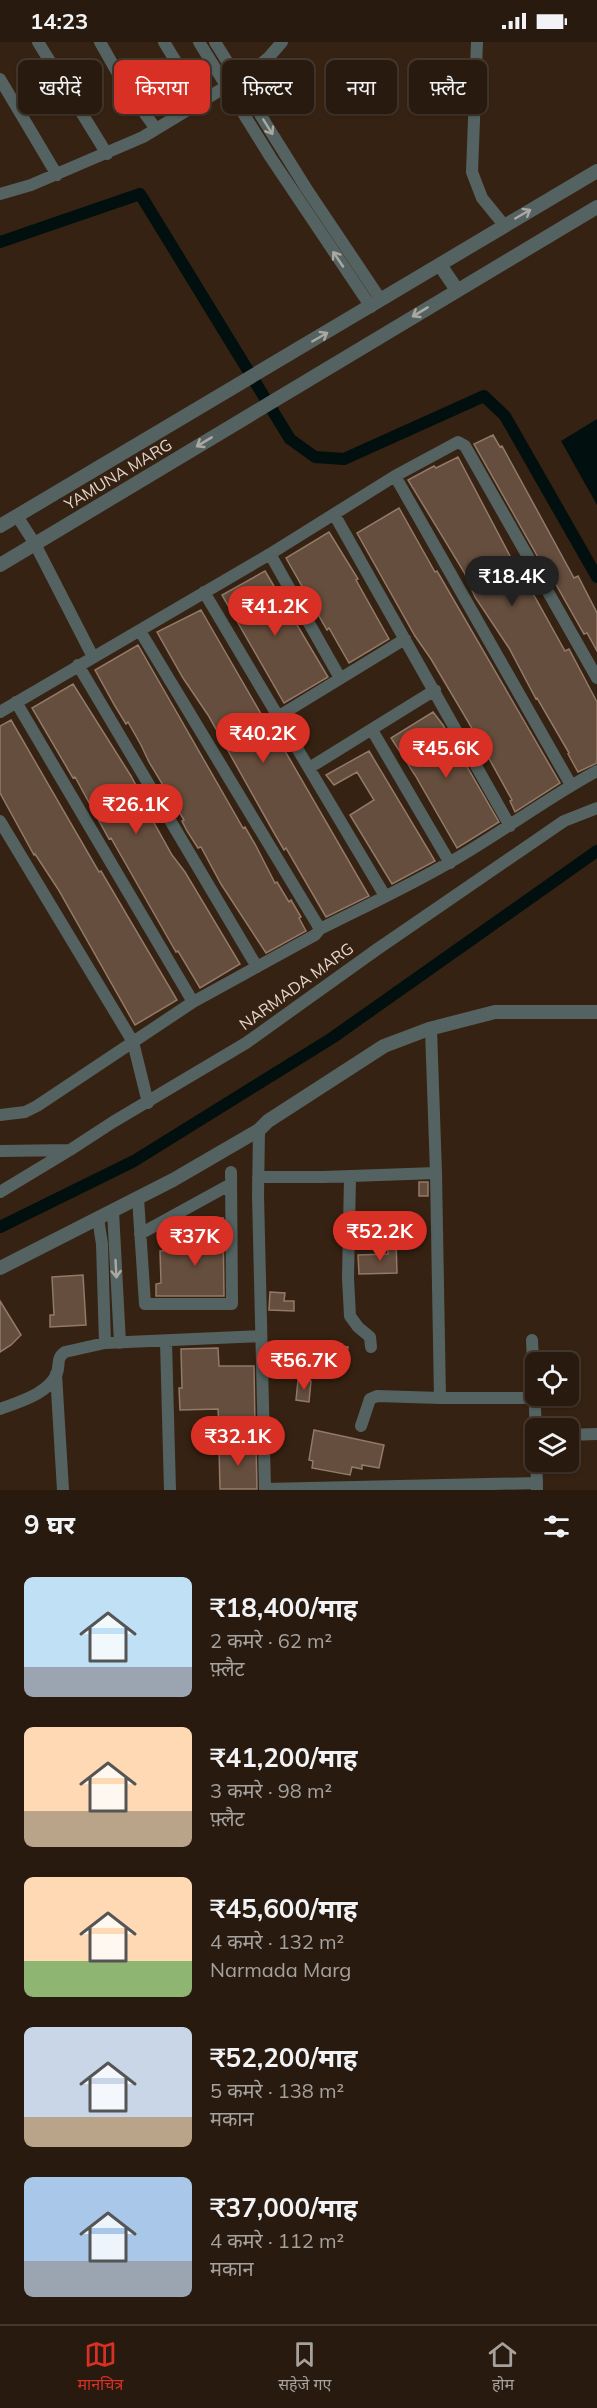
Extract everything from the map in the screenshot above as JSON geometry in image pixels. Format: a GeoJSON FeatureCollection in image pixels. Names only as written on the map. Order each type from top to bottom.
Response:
{"type":"FeatureCollection","features":[{"type":"Feature","properties":{"kind":"street"},"geometry":{"type":"LineString","coordinates":[[38,42],[107,154]]}},
{"type":"Feature","properties":{"kind":"street"},"geometry":{"type":"LineString","coordinates":[[100,42],[130,94],[156,129]]}},
{"type":"Feature","properties":{"kind":"street"},"geometry":{"type":"LineString","coordinates":[[164,42],[175,60]]}},
{"type":"Feature","properties":{"kind":"street"},"geometry":{"type":"LineString","coordinates":[[199,42],[222,70]]}},
{"type":"Feature","properties":{"kind":"street"},"geometry":{"type":"LineString","coordinates":[[215,42],[223,60]]}},
{"type":"Feature","properties":{"kind":"street"},"geometry":{"type":"LineString","coordinates":[[266,60],[282,42]]}},
{"type":"Feature","properties":{"kind":"street"},"geometry":{"type":"LineString","coordinates":[[477,42],[472,172],[482,198],[504,225]]}},
{"type":"Feature","properties":{"kind":"street"},"geometry":{"type":"LineString","coordinates":[[0,79],[57,175]]}},
{"type":"Feature","properties":{"kind":"street"},"geometry":{"type":"LineString","coordinates":[[0,193],[57,175],[107,154],[180,114]]}},
{"type":"Feature","properties":{"kind":"street"},"geometry":{"type":"LineString","coordinates":[[248,114],[271,158],[376,304]]}},
{"type":"Feature","properties":{"kind":"street","name":"YAMUNA MARG"},"geometry":{"type":"LineString","coordinates":[[0,526],[597,171]]}},
{"type":"Feature","properties":{"kind":"street","name":"YAMUNA MARG"},"geometry":{"type":"LineString","coordinates":[[0,565],[597,207]]}},
{"type":"Feature","properties":{"kind":"street"},"geometry":{"type":"LineString","coordinates":[[440,265],[457,290]]}},
{"type":"Feature","properties":{"kind":"street"},"geometry":{"type":"LineString","coordinates":[[0,712],[454,443],[461,443],[465,446],[597,678]]}},
{"type":"Feature","properties":{"kind":"street"},"geometry":{"type":"LineString","coordinates":[[395,476],[571,785]]}},
{"type":"Feature","properties":{"kind":"street"},"geometry":{"type":"LineString","coordinates":[[334,514],[510,826]]}},
{"type":"Feature","properties":{"kind":"street"},"geometry":{"type":"LineString","coordinates":[[17,516],[35,544],[93,657]]}},
{"type":"Feature","properties":{"kind":"street"},"geometry":{"type":"LineString","coordinates":[[270,554],[340,678]]}},
{"type":"Feature","properties":{"kind":"street"},"geometry":{"type":"LineString","coordinates":[[204,592],[385,896]]}},
{"type":"Feature","properties":{"kind":"street"},"geometry":{"type":"LineString","coordinates":[[140,631],[320,929]]}},
{"type":"Feature","properties":{"kind":"street"},"geometry":{"type":"LineString","coordinates":[[279,716],[405,639]]}},
{"type":"Feature","properties":{"kind":"street"},"geometry":{"type":"LineString","coordinates":[[78,665],[258,967]]}},
{"type":"Feature","properties":{"kind":"street"},"geometry":{"type":"LineString","coordinates":[[309,768],[435,690]]}},
{"type":"Feature","properties":{"kind":"street"},"geometry":{"type":"LineString","coordinates":[[16,702],[193,1002]]}},
{"type":"Feature","properties":{"kind":"street"},"geometry":{"type":"LineString","coordinates":[[372,730],[450,863]]}},
{"type":"Feature","properties":{"kind":"street"},"geometry":{"type":"LineString","coordinates":[[0,1115],[24,1112],[37,1106],[193,1002],[258,967],[320,929],[450,863],[571,785],[597,771]]}},
{"type":"Feature","properties":{"kind":"street","name":"NARMADA MARG"},"geometry":{"type":"LineString","coordinates":[[0,1192],[246,1042],[564,821],[597,808]]}},
{"type":"Feature","properties":{"kind":"street"},"geometry":{"type":"LineString","coordinates":[[0,821],[133,1042],[148,1103]]}},
{"type":"Feature","properties":{"kind":"street"},"geometry":{"type":"LineString","coordinates":[[0,1268],[173,1180],[259,1130],[268,1121],[384,1046],[431,1029],[495,1012],[597,1012]]}},
{"type":"Feature","properties":{"kind":"street"},"geometry":{"type":"LineString","coordinates":[[431,1029],[440,1398]]}},
{"type":"Feature","properties":{"kind":"street"},"geometry":{"type":"LineString","coordinates":[[259,1130],[260,1336],[265,1490],[537,1486]]}},
{"type":"Feature","properties":{"kind":"street"},"geometry":{"type":"LineString","coordinates":[[0,1151],[70,1150]]}},
{"type":"Feature","properties":{"kind":"street"},"geometry":{"type":"LineString","coordinates":[[258,1177],[350,1177],[436,1173]]}},
{"type":"Feature","properties":{"kind":"street"},"geometry":{"type":"LineString","coordinates":[[350,1177],[348,1278],[350,1316],[358,1328],[370,1337],[371,1347]]}},
{"type":"Feature","properties":{"kind":"street"},"geometry":{"type":"LineString","coordinates":[[138,1198],[140,1234],[145,1304],[232,1304],[231,1178],[140,1234]]}},
{"type":"Feature","properties":{"kind":"street"},"geometry":{"type":"LineString","coordinates":[[113,1211],[120,1343]]}},
{"type":"Feature","properties":{"kind":"street"},"geometry":{"type":"LineString","coordinates":[[98,1218],[102,1244],[105,1343]]}},
{"type":"Feature","properties":{"kind":"street"},"geometry":{"type":"LineString","coordinates":[[63,1490],[57,1374],[57,1362],[60,1355],[105,1343],[260,1336]]}},
{"type":"Feature","properties":{"kind":"street"},"geometry":{"type":"LineString","coordinates":[[532,1340],[532,1352]]}},
{"type":"Feature","properties":{"kind":"street"},"geometry":{"type":"LineString","coordinates":[[166,1342],[170,1490]]}},
{"type":"Feature","properties":{"kind":"street"},"geometry":{"type":"LineString","coordinates":[[0,1409],[40,1392],[57,1374]]}},
{"type":"Feature","properties":{"kind":"street"},"geometry":{"type":"LineString","coordinates":[[361,1426],[370,1399],[377,1396],[525,1398]]}},
{"type":"Feature","properties":{"kind":"street"},"geometry":{"type":"LineString","coordinates":[[579,1435],[597,1434]]}},
{"type":"Feature","properties":{"kind":"shaded area"},"geometry":{"type":"Polygon","coordinates":[[[597,419],[597,505],[561,441],[597,419]]]}},
{"type":"Feature","properties":{"kind":"building"},"geometry":{"type":"Polygon","coordinates":[[[493,435],[500,447],[502,446],[574,578],[578,576],[597,613],[597,651],[587,633],[584,634],[541,558],[539,559],[474,444],[493,435]]]}},
{"type":"Feature","properties":{"kind":"building"},"geometry":{"type":"Polygon","coordinates":[[[458,457],[520,575],[565,651],[569,649],[597,702],[597,763],[578,772],[509,648],[475,597],[464,572],[408,480],[434,466],[436,468],[458,457]]]}},
{"type":"Feature","properties":{"kind":"building"},"geometry":{"type":"Polygon","coordinates":[[[399,508],[560,783],[515,812],[510,801],[512,800],[476,735],[415,636],[357,533],[399,508]]]}},
{"type":"Feature","properties":{"kind":"building"},"geometry":{"type":"Polygon","coordinates":[[[329,532],[358,579],[356,580],[389,639],[349,663],[329,628],[327,630],[286,558],[329,532]]]}},
{"type":"Feature","properties":{"kind":"building"},"geometry":{"type":"Polygon","coordinates":[[[265,571],[328,677],[284,703],[222,595],[265,571]]]}},
{"type":"Feature","properties":{"kind":"building"},"geometry":{"type":"Polygon","coordinates":[[[201,610],[369,896],[326,917],[286,848],[284,850],[208,715],[183,678],[157,632],[201,610]]]}},
{"type":"Feature","properties":{"kind":"building"},"geometry":{"type":"Polygon","coordinates":[[[138,645],[243,828],[245,827],[255,844],[275,883],[277,882],[289,902],[291,900],[301,917],[299,918],[306,931],[266,953],[221,884],[201,847],[198,848],[187,831],[182,821],[184,820],[128,722],[126,724],[95,670],[138,645]]]}},
{"type":"Feature","properties":{"kind":"building"},"geometry":{"type":"Polygon","coordinates":[[[73,684],[131,776],[140,793],[138,794],[172,855],[185,872],[240,964],[200,988],[178,951],[176,952],[75,777],[73,778],[32,708],[73,684]]]}},
{"type":"Feature","properties":{"kind":"building"},"geometry":{"type":"Polygon","coordinates":[[[433,712],[443,725],[499,822],[457,848],[391,738],[433,712]]]}},
{"type":"Feature","properties":{"kind":"building"},"geometry":{"type":"Polygon","coordinates":[[[11,720],[99,872],[101,871],[177,1000],[135,1025],[58,889],[34,855],[0,793],[0,726],[11,720]]]}},
{"type":"Feature","properties":{"kind":"building"},"geometry":{"type":"Polygon","coordinates":[[[369,751],[435,861],[392,884],[350,815],[374,800],[357,772],[334,785],[326,775],[369,751]]]}},
{"type":"Feature","properties":{"kind":"building"},"geometry":{"type":"Polygon","coordinates":[[[419,1182],[428,1182],[428,1196],[419,1196],[419,1182]]]}},
{"type":"Feature","properties":{"kind":"building"},"geometry":{"type":"Polygon","coordinates":[[[213,1218],[223,1218],[224,1296],[156,1296],[156,1284],[161,1283],[160,1251],[202,1249],[203,1224],[213,1224],[213,1218]]]}},
{"type":"Feature","properties":{"kind":"building"},"geometry":{"type":"Polygon","coordinates":[[[396,1240],[397,1273],[359,1274],[358,1255],[388,1254],[387,1241],[396,1240]]]}},
{"type":"Feature","properties":{"kind":"building"},"geometry":{"type":"Polygon","coordinates":[[[83,1275],[86,1325],[50,1327],[50,1315],[54,1315],[52,1277],[83,1275]]]}},
{"type":"Feature","properties":{"kind":"building"},"geometry":{"type":"Polygon","coordinates":[[[270,1292],[285,1293],[284,1301],[294,1301],[294,1311],[269,1310],[270,1292]]]}},
{"type":"Feature","properties":{"kind":"building"},"geometry":{"type":"Polygon","coordinates":[[[0,1301],[21,1335],[0,1352],[0,1301]]]}},
{"type":"Feature","properties":{"kind":"building"},"geometry":{"type":"Polygon","coordinates":[[[337,1345],[348,1347],[344,1367],[333,1365],[337,1345]]]}},
{"type":"Feature","properties":{"kind":"building"},"geometry":{"type":"Polygon","coordinates":[[[218,1348],[219,1366],[254,1366],[255,1427],[219,1427],[218,1409],[180,1410],[181,1349],[218,1348]]]}},
{"type":"Feature","properties":{"kind":"building"},"geometry":{"type":"Polygon","coordinates":[[[298,1380],[311,1381],[309,1402],[296,1400],[298,1380]]]}},
{"type":"Feature","properties":{"kind":"building"},"geometry":{"type":"Polygon","coordinates":[[[314,1430],[384,1445],[379,1468],[362,1465],[362,1469],[352,1467],[350,1475],[312,1468],[313,1461],[309,1460],[314,1430]]]}},
{"type":"Feature","properties":{"kind":"building"},"geometry":{"type":"Polygon","coordinates":[[[256,1445],[257,1489],[220,1489],[219,1446],[256,1445]]]}},
{"type":"Feature","properties":{"kind":"waterway"},"geometry":{"type":"LineString","coordinates":[[0,242],[140,194],[290,439],[315,457],[344,459],[484,396],[505,416],[597,577]]}},
{"type":"Feature","properties":{"kind":"waterway"},"geometry":{"type":"LineString","coordinates":[[0,1227],[134,1161],[332,1038],[597,851]]}}]}
